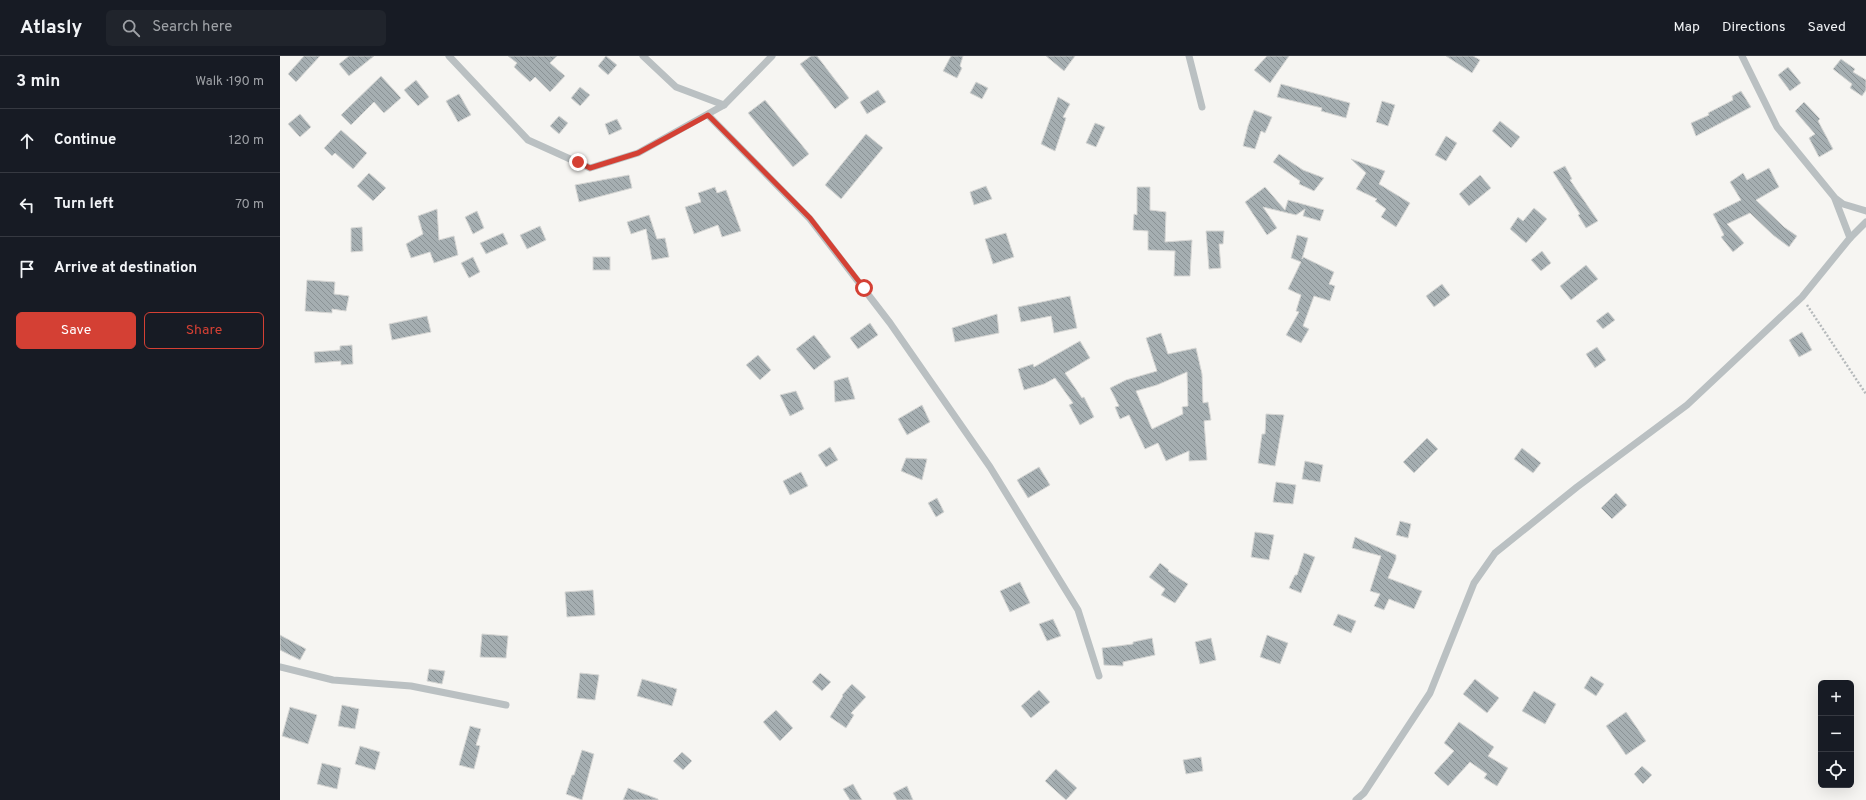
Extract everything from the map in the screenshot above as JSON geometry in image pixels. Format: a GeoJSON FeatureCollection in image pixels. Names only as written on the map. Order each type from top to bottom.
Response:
{"type":"FeatureCollection","features":[{"type":"Feature","properties":{"kind":"street"},"geometry":{"type":"LineString","coordinates":[[449,56],[528,140],[590,168],[638,153],[708,115],[724,105],[772,56]]}},
{"type":"Feature","properties":{"kind":"street"},"geometry":{"type":"LineString","coordinates":[[643,56],[676,87],[724,105]]}},
{"type":"Feature","properties":{"kind":"street"},"geometry":{"type":"LineString","coordinates":[[1189,56],[1202,107]]}},
{"type":"Feature","properties":{"kind":"street"},"geometry":{"type":"LineString","coordinates":[[1742,56],[1776,126],[1835,198],[1843,204],[1866,211]]}},
{"type":"Feature","properties":{"kind":"street"},"geometry":{"type":"LineString","coordinates":[[708,115],[810,218],[890,323],[990,467],[1078,610],[1099,676]]}},
{"type":"Feature","properties":{"kind":"street"},"geometry":{"type":"LineString","coordinates":[[1835,198],[1850,238]]}},
{"type":"Feature","properties":{"kind":"street"},"geometry":{"type":"LineString","coordinates":[[1356,800],[1364,793],[1430,692],[1474,583],[1495,553],[1577,487],[1687,405],[1802,297],[1850,238],[1866,222]]}},
{"type":"Feature","properties":{"kind":"street"},"geometry":{"type":"LineString","coordinates":[[280,668],[332,680],[411,686],[506,705]]}},
{"type":"Feature","properties":{"kind":"path"},"geometry":{"type":"LineString","coordinates":[[1802,297],[1866,394]]}},
{"type":"Feature","properties":{"kind":"building"},"geometry":{"type":"Polygon","coordinates":[[[304,56],[320,56],[296,82],[288,74],[304,56]]]}},
{"type":"Feature","properties":{"kind":"building"},"geometry":{"type":"Polygon","coordinates":[[[349,56],[374,56],[349,76],[339,64],[349,56]]]}},
{"type":"Feature","properties":{"kind":"building"},"geometry":{"type":"Polygon","coordinates":[[[508,56],[557,56],[550,63],[565,76],[550,92],[535,77],[530,82],[514,67],[517,63],[508,56]]]}},
{"type":"Feature","properties":{"kind":"building"},"geometry":{"type":"Polygon","coordinates":[[[606,56],[617,65],[608,75],[598,66],[606,56]]]}},
{"type":"Feature","properties":{"kind":"building"},"geometry":{"type":"Polygon","coordinates":[[[811,56],[817,56],[849,98],[835,109],[800,64],[811,56]]]}},
{"type":"Feature","properties":{"kind":"building"},"geometry":{"type":"Polygon","coordinates":[[[951,56],[963,56],[960,66],[962,68],[957,78],[943,71],[951,56]]]}},
{"type":"Feature","properties":{"kind":"building"},"geometry":{"type":"Polygon","coordinates":[[[1046,56],[1075,56],[1064,71],[1046,56]]]}},
{"type":"Feature","properties":{"kind":"building"},"geometry":{"type":"Polygon","coordinates":[[[1267,56],[1289,56],[1270,83],[1254,70],[1267,56]]]}},
{"type":"Feature","properties":{"kind":"building"},"geometry":{"type":"Polygon","coordinates":[[[1446,56],[1473,56],[1480,60],[1472,73],[1446,56]]]}},
{"type":"Feature","properties":{"kind":"building"},"geometry":{"type":"Polygon","coordinates":[[[1841,59],[1855,69],[1853,72],[1866,80],[1866,90],[1862,96],[1850,88],[1852,84],[1833,69],[1841,59]]]}},
{"type":"Feature","properties":{"kind":"building"},"geometry":{"type":"Polygon","coordinates":[[[1788,67],[1801,83],[1790,91],[1778,75],[1788,67]]]}},
{"type":"Feature","properties":{"kind":"building"},"geometry":{"type":"Polygon","coordinates":[[[381,76],[401,98],[384,113],[374,102],[351,125],[341,115],[381,76]]]}},
{"type":"Feature","properties":{"kind":"building"},"geometry":{"type":"Polygon","coordinates":[[[416,80],[429,97],[418,106],[404,90],[416,80]]]}},
{"type":"Feature","properties":{"kind":"building"},"geometry":{"type":"Polygon","coordinates":[[[976,82],[988,88],[982,99],[970,93],[976,82]]]}},
{"type":"Feature","properties":{"kind":"building"},"geometry":{"type":"Polygon","coordinates":[[[1281,84],[1350,103],[1346,118],[1321,111],[1322,108],[1277,97],[1281,84]]]}},
{"type":"Feature","properties":{"kind":"building"},"geometry":{"type":"Polygon","coordinates":[[[580,87],[590,95],[580,106],[571,98],[580,87]]]}},
{"type":"Feature","properties":{"kind":"building"},"geometry":{"type":"Polygon","coordinates":[[[878,90],[886,102],[867,114],[860,102],[878,90]]]}},
{"type":"Feature","properties":{"kind":"building"},"geometry":{"type":"Polygon","coordinates":[[[1741,91],[1751,107],[1696,136],[1691,123],[1709,115],[1708,113],[1733,100],[1732,96],[1741,91]]]}},
{"type":"Feature","properties":{"kind":"building"},"geometry":{"type":"Polygon","coordinates":[[[459,94],[471,115],[458,122],[446,101],[459,94]]]}},
{"type":"Feature","properties":{"kind":"building"},"geometry":{"type":"Polygon","coordinates":[[[1058,97],[1070,104],[1063,117],[1066,118],[1055,151],[1041,144],[1058,97]]]}},
{"type":"Feature","properties":{"kind":"building"},"geometry":{"type":"Polygon","coordinates":[[[765,100],[809,154],[793,167],[748,113],[765,100]]]}},
{"type":"Feature","properties":{"kind":"building"},"geometry":{"type":"Polygon","coordinates":[[[1382,101],[1395,105],[1388,126],[1376,122],[1382,101]]]}},
{"type":"Feature","properties":{"kind":"building"},"geometry":{"type":"Polygon","coordinates":[[[1804,102],[1820,119],[1818,121],[1833,149],[1819,157],[1809,138],[1815,134],[1795,111],[1804,102]]]}},
{"type":"Feature","properties":{"kind":"building"},"geometry":{"type":"Polygon","coordinates":[[[1254,110],[1272,117],[1265,133],[1261,131],[1255,149],[1243,146],[1254,110]]]}},
{"type":"Feature","properties":{"kind":"building"},"geometry":{"type":"Polygon","coordinates":[[[300,114],[311,127],[300,137],[288,124],[300,114]]]}},
{"type":"Feature","properties":{"kind":"building"},"geometry":{"type":"Polygon","coordinates":[[[559,116],[568,123],[559,134],[550,126],[559,116]]]}},
{"type":"Feature","properties":{"kind":"building"},"geometry":{"type":"Polygon","coordinates":[[[617,119],[622,129],[609,135],[605,124],[617,119]]]}},
{"type":"Feature","properties":{"kind":"building"},"geometry":{"type":"Polygon","coordinates":[[[1500,121],[1520,137],[1511,148],[1492,131],[1500,121]]]}},
{"type":"Feature","properties":{"kind":"building"},"geometry":{"type":"Polygon","coordinates":[[[1095,123],[1105,127],[1096,147],[1086,143],[1095,123]]]}},
{"type":"Feature","properties":{"kind":"building"},"geometry":{"type":"Polygon","coordinates":[[[341,130],[367,153],[353,169],[335,153],[332,156],[324,148],[341,130]]]}},
{"type":"Feature","properties":{"kind":"building"},"geometry":{"type":"Polygon","coordinates":[[[866,134],[883,148],[841,199],[825,185],[866,134]]]}},
{"type":"Feature","properties":{"kind":"building"},"geometry":{"type":"Polygon","coordinates":[[[1446,136],[1457,143],[1446,161],[1435,155],[1446,136]]]}},
{"type":"Feature","properties":{"kind":"building"},"geometry":{"type":"Polygon","coordinates":[[[1279,154],[1303,170],[1324,178],[1314,191],[1299,184],[1300,181],[1273,162],[1279,154]]]}},
{"type":"Feature","properties":{"kind":"building"},"geometry":{"type":"Polygon","coordinates":[[[1351,159],[1385,171],[1379,184],[1410,203],[1396,227],[1381,217],[1386,209],[1375,201],[1377,199],[1356,189],[1366,173],[1351,159]]]}},
{"type":"Feature","properties":{"kind":"building"},"geometry":{"type":"Polygon","coordinates":[[[1565,166],[1572,179],[1570,180],[1598,221],[1586,228],[1578,215],[1580,214],[1553,172],[1565,166]]]}},
{"type":"Feature","properties":{"kind":"building"},"geometry":{"type":"Polygon","coordinates":[[[1769,168],[1779,187],[1756,200],[1784,227],[1797,236],[1789,247],[1773,235],[1750,213],[1727,224],[1744,243],[1733,252],[1721,237],[1724,235],[1713,214],[1741,200],[1730,182],[1743,173],[1747,180],[1769,168]]]}},
{"type":"Feature","properties":{"kind":"building"},"geometry":{"type":"Polygon","coordinates":[[[369,173],[386,188],[373,201],[357,186],[369,173]]]}},
{"type":"Feature","properties":{"kind":"building"},"geometry":{"type":"Polygon","coordinates":[[[629,175],[632,188],[579,202],[575,185],[629,175]]]}},
{"type":"Feature","properties":{"kind":"building"},"geometry":{"type":"Polygon","coordinates":[[[1480,175],[1491,188],[1469,206],[1459,194],[1480,175]]]}},
{"type":"Feature","properties":{"kind":"building"},"geometry":{"type":"Polygon","coordinates":[[[986,186],[992,199],[974,205],[970,192],[986,186]]]}},
{"type":"Feature","properties":{"kind":"building"},"geometry":{"type":"Polygon","coordinates":[[[715,187],[717,193],[726,190],[741,231],[722,237],[718,225],[694,234],[685,207],[701,202],[698,193],[715,187]]]}},
{"type":"Feature","properties":{"kind":"building"},"geometry":{"type":"Polygon","coordinates":[[[1137,187],[1150,187],[1150,210],[1166,212],[1165,242],[1192,240],[1190,276],[1174,276],[1175,251],[1148,250],[1148,231],[1133,230],[1134,214],[1137,215],[1137,187]]]}},
{"type":"Feature","properties":{"kind":"building"},"geometry":{"type":"Polygon","coordinates":[[[1265,187],[1285,210],[1288,200],[1324,210],[1320,221],[1303,216],[1305,209],[1296,215],[1263,207],[1277,228],[1267,235],[1245,202],[1265,187]]]}},
{"type":"Feature","properties":{"kind":"building"},"geometry":{"type":"Polygon","coordinates":[[[1534,208],[1547,219],[1526,243],[1510,229],[1518,217],[1523,221],[1534,208]]]}},
{"type":"Feature","properties":{"kind":"building"},"geometry":{"type":"Polygon","coordinates":[[[437,209],[439,240],[454,236],[458,255],[434,263],[430,252],[411,258],[406,244],[423,234],[418,216],[437,209]]]}},
{"type":"Feature","properties":{"kind":"building"},"geometry":{"type":"Polygon","coordinates":[[[477,211],[484,228],[473,234],[465,217],[477,211]]]}},
{"type":"Feature","properties":{"kind":"building"},"geometry":{"type":"Polygon","coordinates":[[[649,215],[657,239],[665,238],[669,257],[652,260],[646,229],[631,234],[627,222],[649,215]]]}},
{"type":"Feature","properties":{"kind":"building"},"geometry":{"type":"Polygon","coordinates":[[[540,226],[546,240],[527,249],[520,235],[540,226]]]}},
{"type":"Feature","properties":{"kind":"building"},"geometry":{"type":"Polygon","coordinates":[[[362,227],[363,251],[351,252],[351,228],[362,227]]]}},
{"type":"Feature","properties":{"kind":"building"},"geometry":{"type":"Polygon","coordinates":[[[1206,231],[1224,231],[1223,244],[1219,244],[1221,268],[1209,269],[1206,231]]]}},
{"type":"Feature","properties":{"kind":"building"},"geometry":{"type":"Polygon","coordinates":[[[503,233],[508,244],[486,254],[480,243],[503,233]]]}},
{"type":"Feature","properties":{"kind":"building"},"geometry":{"type":"Polygon","coordinates":[[[1006,233],[1014,257],[993,264],[985,239],[1006,233]]]}},
{"type":"Feature","properties":{"kind":"building"},"geometry":{"type":"Polygon","coordinates":[[[1297,235],[1308,238],[1302,259],[1303,257],[1334,272],[1329,284],[1335,286],[1330,301],[1314,296],[1303,326],[1309,329],[1301,343],[1286,335],[1299,312],[1296,311],[1301,295],[1288,289],[1301,262],[1291,258],[1297,235]]]}},
{"type":"Feature","properties":{"kind":"building"},"geometry":{"type":"Polygon","coordinates":[[[1542,251],[1551,263],[1541,271],[1531,260],[1542,251]]]}},
{"type":"Feature","properties":{"kind":"building"},"geometry":{"type":"Polygon","coordinates":[[[473,257],[480,272],[469,278],[461,263],[473,257]]]}},
{"type":"Feature","properties":{"kind":"building"},"geometry":{"type":"Polygon","coordinates":[[[593,257],[610,257],[610,270],[593,270],[593,257]]]}},
{"type":"Feature","properties":{"kind":"building"},"geometry":{"type":"Polygon","coordinates":[[[1586,265],[1598,279],[1571,300],[1560,286],[1586,265]]]}},
{"type":"Feature","properties":{"kind":"building"},"geometry":{"type":"Polygon","coordinates":[[[307,280],[335,282],[334,294],[349,296],[346,311],[332,309],[332,313],[305,311],[307,280]]]}},
{"type":"Feature","properties":{"kind":"building"},"geometry":{"type":"Polygon","coordinates":[[[1442,284],[1450,295],[1434,307],[1426,296],[1442,284]]]}},
{"type":"Feature","properties":{"kind":"building"},"geometry":{"type":"Polygon","coordinates":[[[1070,296],[1077,328],[1054,333],[1051,316],[1021,322],[1018,307],[1070,296]]]}},
{"type":"Feature","properties":{"kind":"building"},"geometry":{"type":"Polygon","coordinates":[[[1608,312],[1615,320],[1603,329],[1596,321],[1608,312]]]}},
{"type":"Feature","properties":{"kind":"building"},"geometry":{"type":"Polygon","coordinates":[[[997,314],[999,333],[955,342],[952,328],[997,314]]]}},
{"type":"Feature","properties":{"kind":"building"},"geometry":{"type":"Polygon","coordinates":[[[427,316],[431,332],[392,340],[389,324],[427,316]]]}},
{"type":"Feature","properties":{"kind":"building"},"geometry":{"type":"Polygon","coordinates":[[[870,323],[878,335],[858,349],[850,338],[870,323]]]}},
{"type":"Feature","properties":{"kind":"building"},"geometry":{"type":"Polygon","coordinates":[[[1802,332],[1812,350],[1799,357],[1789,340],[1802,332]]]}},
{"type":"Feature","properties":{"kind":"building"},"geometry":{"type":"Polygon","coordinates":[[[1161,333],[1168,354],[1196,348],[1202,374],[1203,403],[1208,402],[1211,420],[1204,421],[1207,460],[1189,461],[1189,451],[1166,461],[1158,443],[1145,449],[1129,415],[1120,419],[1115,407],[1119,406],[1110,388],[1126,380],[1157,371],[1146,338],[1161,333]],[[1187,372],[1157,385],[1136,391],[1152,429],[1183,414],[1182,407],[1188,406],[1187,372]]]}},
{"type":"Feature","properties":{"kind":"building"},"geometry":{"type":"Polygon","coordinates":[[[814,335],[831,357],[814,370],[796,349],[814,335]]]}},
{"type":"Feature","properties":{"kind":"building"},"geometry":{"type":"Polygon","coordinates":[[[1080,341],[1090,358],[1065,373],[1082,398],[1084,397],[1094,417],[1080,425],[1069,405],[1073,403],[1055,378],[1044,384],[1024,390],[1018,369],[1033,364],[1034,367],[1080,341]]]}},
{"type":"Feature","properties":{"kind":"building"},"geometry":{"type":"Polygon","coordinates":[[[352,345],[353,364],[341,365],[341,361],[315,363],[314,352],[340,350],[340,346],[352,345]]]}},
{"type":"Feature","properties":{"kind":"building"},"geometry":{"type":"Polygon","coordinates":[[[1597,347],[1606,360],[1595,368],[1586,354],[1597,347]]]}},
{"type":"Feature","properties":{"kind":"building"},"geometry":{"type":"Polygon","coordinates":[[[758,355],[771,370],[760,380],[746,365],[758,355]]]}},
{"type":"Feature","properties":{"kind":"building"},"geometry":{"type":"Polygon","coordinates":[[[848,377],[855,399],[835,402],[834,381],[848,377]]]}},
{"type":"Feature","properties":{"kind":"building"},"geometry":{"type":"Polygon","coordinates":[[[796,391],[804,409],[790,416],[780,395],[796,391]]]}},
{"type":"Feature","properties":{"kind":"building"},"geometry":{"type":"Polygon","coordinates":[[[922,405],[930,422],[907,435],[898,419],[922,405]]]}},
{"type":"Feature","properties":{"kind":"building"},"geometry":{"type":"Polygon","coordinates":[[[1266,414],[1284,415],[1275,466],[1258,463],[1262,434],[1265,434],[1266,414]]]}},
{"type":"Feature","properties":{"kind":"building"},"geometry":{"type":"Polygon","coordinates":[[[1427,438],[1438,449],[1414,473],[1403,462],[1427,438]]]}},
{"type":"Feature","properties":{"kind":"building"},"geometry":{"type":"Polygon","coordinates":[[[830,447],[838,460],[826,467],[818,455],[830,447]]]}},
{"type":"Feature","properties":{"kind":"building"},"geometry":{"type":"Polygon","coordinates":[[[1522,448],[1541,463],[1533,473],[1514,459],[1522,448]]]}},
{"type":"Feature","properties":{"kind":"building"},"geometry":{"type":"Polygon","coordinates":[[[906,458],[927,459],[922,480],[901,471],[906,458]]]}},
{"type":"Feature","properties":{"kind":"building"},"geometry":{"type":"Polygon","coordinates":[[[1305,461],[1323,465],[1320,482],[1302,479],[1305,461]]]}},
{"type":"Feature","properties":{"kind":"building"},"geometry":{"type":"Polygon","coordinates":[[[1039,467],[1050,485],[1028,498],[1017,480],[1039,467]]]}},
{"type":"Feature","properties":{"kind":"building"},"geometry":{"type":"Polygon","coordinates":[[[801,472],[808,486],[790,495],[783,481],[801,472]]]}},
{"type":"Feature","properties":{"kind":"building"},"geometry":{"type":"Polygon","coordinates":[[[1276,482],[1296,485],[1293,504],[1273,502],[1276,482]]]}},
{"type":"Feature","properties":{"kind":"building"},"geometry":{"type":"Polygon","coordinates":[[[1616,493],[1627,505],[1612,519],[1601,508],[1616,493]]]}},
{"type":"Feature","properties":{"kind":"building"},"geometry":{"type":"Polygon","coordinates":[[[937,498],[944,512],[936,517],[928,503],[937,498]]]}},
{"type":"Feature","properties":{"kind":"building"},"geometry":{"type":"Polygon","coordinates":[[[1400,521],[1411,524],[1408,538],[1396,535],[1400,521]]]}},
{"type":"Feature","properties":{"kind":"building"},"geometry":{"type":"Polygon","coordinates":[[[1255,532],[1274,535],[1269,560],[1251,557],[1255,532]]]}},
{"type":"Feature","properties":{"kind":"building"},"geometry":{"type":"Polygon","coordinates":[[[1355,537],[1396,555],[1396,559],[1388,578],[1422,591],[1414,609],[1389,599],[1384,610],[1374,606],[1380,594],[1370,591],[1381,556],[1352,548],[1355,537]]]}},
{"type":"Feature","properties":{"kind":"building"},"geometry":{"type":"Polygon","coordinates":[[[1304,553],[1315,557],[1301,593],[1289,588],[1295,575],[1297,575],[1304,553]]]}},
{"type":"Feature","properties":{"kind":"building"},"geometry":{"type":"Polygon","coordinates":[[[1160,563],[1169,570],[1168,571],[1188,584],[1175,603],[1161,595],[1165,589],[1149,577],[1160,563]]]}},
{"type":"Feature","properties":{"kind":"building"},"geometry":{"type":"Polygon","coordinates":[[[1020,582],[1030,603],[1010,612],[1000,591],[1020,582]]]}},
{"type":"Feature","properties":{"kind":"building"},"geometry":{"type":"Polygon","coordinates":[[[593,590],[595,615],[567,617],[565,592],[593,590]]]}},
{"type":"Feature","properties":{"kind":"building"},"geometry":{"type":"Polygon","coordinates":[[[1338,614],[1356,621],[1351,633],[1333,625],[1338,614]]]}},
{"type":"Feature","properties":{"kind":"building"},"geometry":{"type":"Polygon","coordinates":[[[1053,619],[1061,636],[1047,641],[1039,624],[1053,619]]]}},
{"type":"Feature","properties":{"kind":"building"},"geometry":{"type":"Polygon","coordinates":[[[482,634],[508,636],[506,658],[480,657],[482,634]]]}},
{"type":"Feature","properties":{"kind":"building"},"geometry":{"type":"Polygon","coordinates":[[[280,635],[306,649],[300,660],[280,650],[280,635]]]}},
{"type":"Feature","properties":{"kind":"building"},"geometry":{"type":"Polygon","coordinates":[[[1267,635],[1288,643],[1280,664],[1260,657],[1267,635]]]}},
{"type":"Feature","properties":{"kind":"building"},"geometry":{"type":"Polygon","coordinates":[[[1152,638],[1155,655],[1123,662],[1123,666],[1104,665],[1102,648],[1133,644],[1133,642],[1152,638]]]}},
{"type":"Feature","properties":{"kind":"building"},"geometry":{"type":"Polygon","coordinates":[[[1211,638],[1216,660],[1200,664],[1195,642],[1211,638]]]}},
{"type":"Feature","properties":{"kind":"building"},"geometry":{"type":"Polygon","coordinates":[[[429,669],[445,671],[442,684],[427,681],[429,669]]]}},
{"type":"Feature","properties":{"kind":"building"},"geometry":{"type":"Polygon","coordinates":[[[580,673],[599,675],[595,700],[577,698],[580,673]]]}},
{"type":"Feature","properties":{"kind":"building"},"geometry":{"type":"Polygon","coordinates":[[[820,673],[831,682],[822,691],[812,682],[820,673]]]}},
{"type":"Feature","properties":{"kind":"building"},"geometry":{"type":"Polygon","coordinates":[[[1591,676],[1604,684],[1596,696],[1584,688],[1591,676]]]}},
{"type":"Feature","properties":{"kind":"building"},"geometry":{"type":"Polygon","coordinates":[[[642,679],[677,689],[672,706],[637,696],[642,679]]]}},
{"type":"Feature","properties":{"kind":"building"},"geometry":{"type":"Polygon","coordinates":[[[1475,679],[1499,698],[1487,713],[1463,694],[1475,679]]]}},
{"type":"Feature","properties":{"kind":"building"},"geometry":{"type":"Polygon","coordinates":[[[852,684],[866,697],[851,713],[854,715],[846,728],[830,717],[843,696],[842,695],[852,684]]]}},
{"type":"Feature","properties":{"kind":"building"},"geometry":{"type":"Polygon","coordinates":[[[1039,690],[1050,702],[1031,718],[1021,706],[1039,690]]]}},
{"type":"Feature","properties":{"kind":"building"},"geometry":{"type":"Polygon","coordinates":[[[1534,691],[1556,704],[1545,724],[1522,711],[1534,691]]]}},
{"type":"Feature","properties":{"kind":"building"},"geometry":{"type":"Polygon","coordinates":[[[342,705],[359,709],[355,729],[338,726],[342,705]]]}},
{"type":"Feature","properties":{"kind":"building"},"geometry":{"type":"Polygon","coordinates":[[[290,707],[317,715],[308,744],[282,736],[290,707]]]}},
{"type":"Feature","properties":{"kind":"building"},"geometry":{"type":"Polygon","coordinates":[[[776,710],[793,728],[780,741],[763,722],[776,710]]]}},
{"type":"Feature","properties":{"kind":"building"},"geometry":{"type":"Polygon","coordinates":[[[1626,712],[1646,741],[1626,755],[1606,726],[1626,712]]]}},
{"type":"Feature","properties":{"kind":"building"},"geometry":{"type":"Polygon","coordinates":[[[1459,722],[1494,747],[1488,756],[1508,768],[1497,786],[1484,778],[1487,774],[1470,762],[1448,786],[1434,773],[1454,751],[1444,743],[1459,722]]]}},
{"type":"Feature","properties":{"kind":"building"},"geometry":{"type":"Polygon","coordinates":[[[470,726],[481,729],[476,745],[480,746],[474,769],[459,765],[470,726]]]}},
{"type":"Feature","properties":{"kind":"building"},"geometry":{"type":"Polygon","coordinates":[[[360,746],[380,752],[375,770],[355,764],[360,746]]]}},
{"type":"Feature","properties":{"kind":"building"},"geometry":{"type":"Polygon","coordinates":[[[582,750],[594,754],[582,800],[566,794],[582,750]]]}},
{"type":"Feature","properties":{"kind":"building"},"geometry":{"type":"Polygon","coordinates":[[[682,752],[692,761],[683,770],[673,761],[682,752]]]}},
{"type":"Feature","properties":{"kind":"building"},"geometry":{"type":"Polygon","coordinates":[[[1201,757],[1203,771],[1186,774],[1183,760],[1201,757]]]}},
{"type":"Feature","properties":{"kind":"building"},"geometry":{"type":"Polygon","coordinates":[[[322,763],[341,768],[337,789],[317,784],[322,763]]]}},
{"type":"Feature","properties":{"kind":"building"},"geometry":{"type":"Polygon","coordinates":[[[1642,766],[1652,775],[1643,784],[1634,774],[1642,766]]]}},
{"type":"Feature","properties":{"kind":"building"},"geometry":{"type":"Polygon","coordinates":[[[1056,769],[1077,788],[1066,800],[1045,781],[1056,769]]]}},
{"type":"Feature","properties":{"kind":"building"},"geometry":{"type":"Polygon","coordinates":[[[853,784],[862,800],[850,800],[843,789],[853,784]]]}},
{"type":"Feature","properties":{"kind":"building"},"geometry":{"type":"Polygon","coordinates":[[[907,786],[913,800],[897,800],[893,793],[907,786]]]}},
{"type":"Feature","properties":{"kind":"building"},"geometry":{"type":"Polygon","coordinates":[[[628,788],[658,799],[658,800],[623,800],[628,788]]]}},
{"type":"Feature","properties":{"kind":"route"},"geometry":{"type":"LineString","coordinates":[[578,162],[590,168],[638,153],[708,115],[810,218],[864,288]]}}]}
